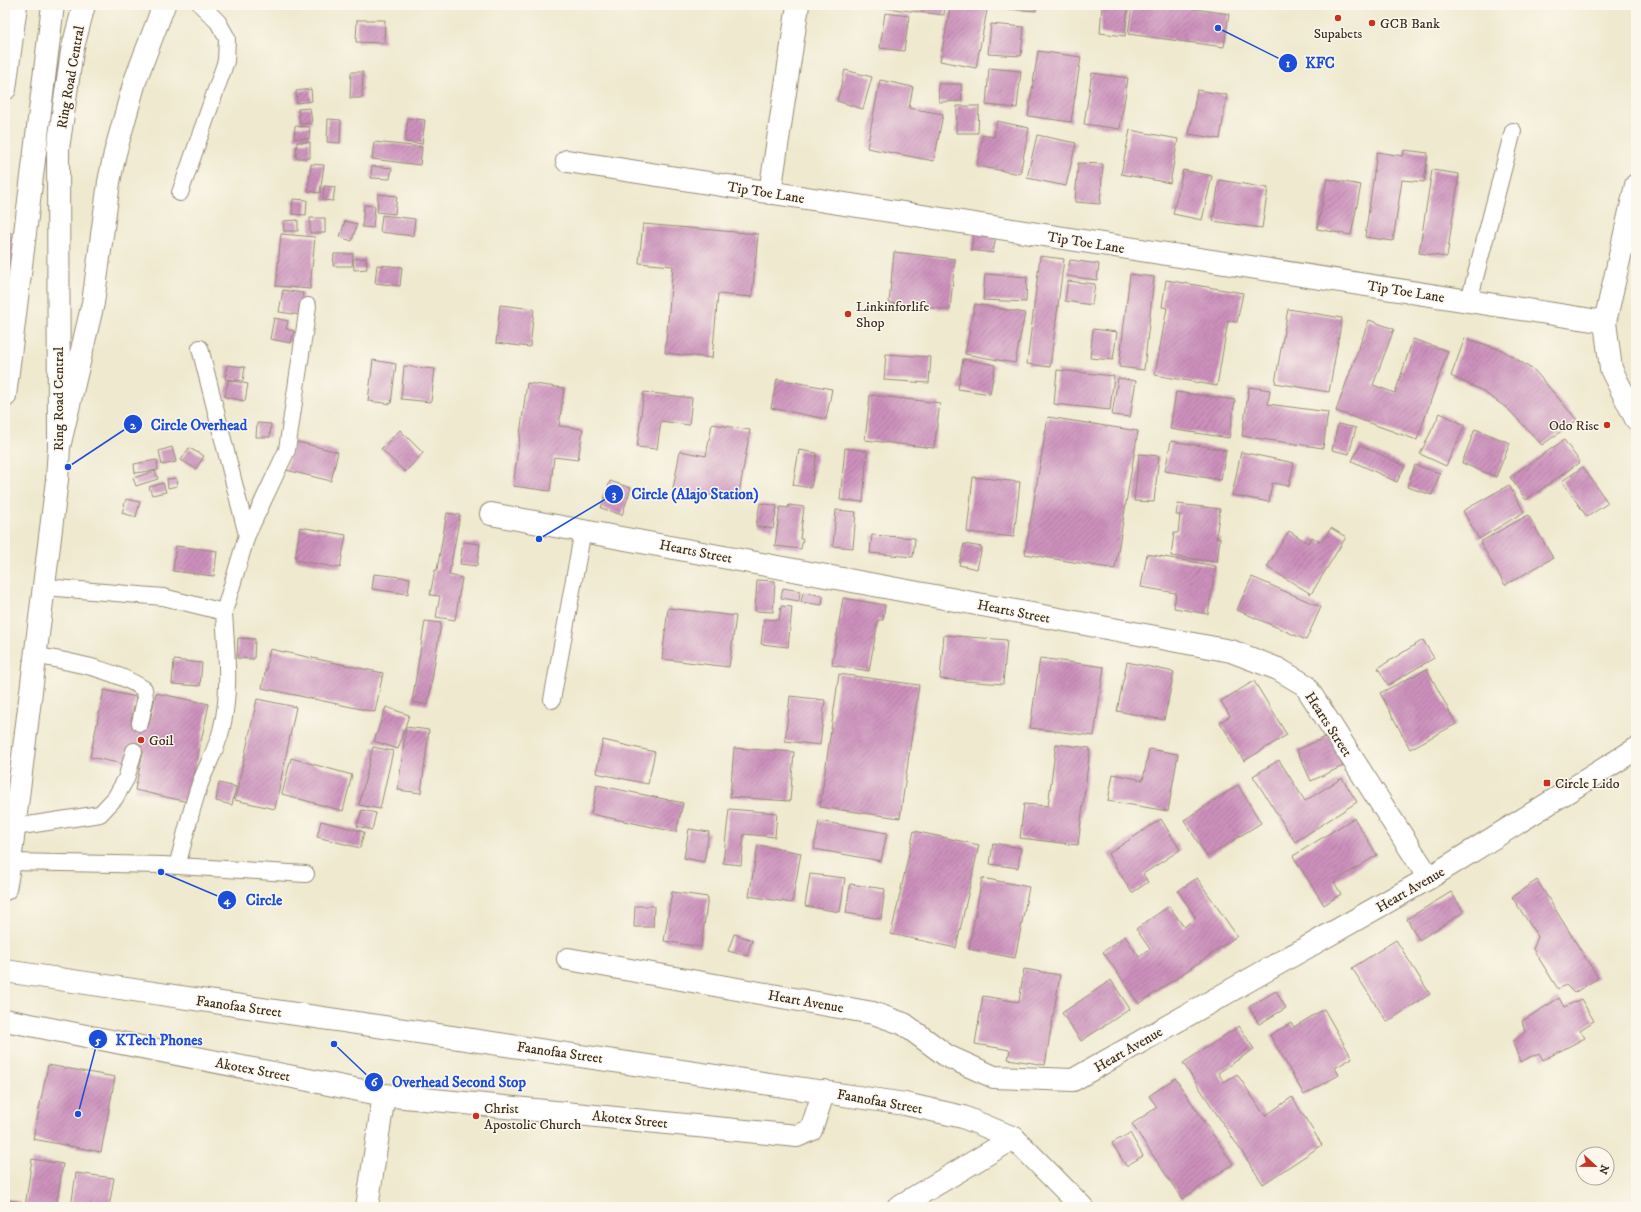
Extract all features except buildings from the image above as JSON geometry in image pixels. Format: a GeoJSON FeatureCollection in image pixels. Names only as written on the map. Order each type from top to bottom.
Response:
{"type":"FeatureCollection","features":[{"type":"Feature","properties":{"kind":"main road"},"geometry":{"type":"LineString","coordinates":[[5,89],[16,5]]}},
{"type":"Feature","properties":{"kind":"main road"},"geometry":{"type":"LineString","coordinates":[[5,396],[53,5]]}},
{"type":"Feature","properties":{"kind":"main road","name":"Ring Road Central"},"geometry":{"type":"LineString","coordinates":[[5,889],[15,827],[35,655],[58,480],[58,149],[72,51],[84,5]]}},
{"type":"Feature","properties":{"kind":"main road"},"geometry":{"type":"LineString","coordinates":[[59,447],[93,303],[109,182],[115,154],[135,81],[164,5]]}},
{"type":"Feature","properties":{"kind":"main road"},"geometry":{"type":"LineString","coordinates":[[770,193],[798,5]]}},
{"type":"Feature","properties":{"kind":"main road","name":"Tip Toe Lane"},"geometry":{"type":"LineString","coordinates":[[567,161],[1605,322]]}},
{"type":"Feature","properties":{"kind":"main road"},"geometry":{"type":"LineString","coordinates":[[1636,185],[1605,322],[1611,369],[1636,419]]}},
{"type":"Feature","properties":{"kind":"main road","name":"Hearts Street"},"geometry":{"type":"LineString","coordinates":[[491,514],[1231,651],[1278,669],[1305,685],[1429,878]]}},
{"type":"Feature","properties":{"kind":"main road","name":"Heart Avenue"},"geometry":{"type":"LineString","coordinates":[[568,959],[873,1013],[904,1024],[947,1056],[994,1077],[1073,1080],[1429,878],[1636,749]]}},
{"type":"Feature","properties":{"kind":"main road","name":"Faanofaa Street"},"geometry":{"type":"LineString","coordinates":[[5,971],[905,1104],[963,1117],[1014,1138],[1082,1207]]}},
{"type":"Feature","properties":{"kind":"main road","name":"Akotex Street"},"geometry":{"type":"LineString","coordinates":[[5,1020],[384,1095],[797,1136],[810,1130],[824,1092]]}},
{"type":"Feature","properties":{"kind":"main road"},"geometry":{"type":"LineString","coordinates":[[367,1207],[384,1095]]}},
{"type":"Feature","properties":{"kind":"main road"},"geometry":{"type":"LineString","coordinates":[[898,1207],[1014,1138]]}},
{"type":"Feature","properties":{"kind":"lane"},"geometry":{"type":"LineString","coordinates":[[180,193],[226,61],[227,38],[218,22],[201,5]]}},
{"type":"Feature","properties":{"kind":"lane"},"geometry":{"type":"LineString","coordinates":[[1469,301],[1513,131]]}},
{"type":"Feature","properties":{"kind":"lane"},"geometry":{"type":"LineString","coordinates":[[177,866],[201,782],[212,758],[222,727],[227,695],[227,660],[224,612],[247,535],[287,450],[308,306]]}},
{"type":"Feature","properties":{"kind":"lane"},"geometry":{"type":"LineString","coordinates":[[200,348],[247,535]]}},
{"type":"Feature","properties":{"kind":"lane"},"geometry":{"type":"LineString","coordinates":[[552,700],[583,530]]}},
{"type":"Feature","properties":{"kind":"lane"},"geometry":{"type":"LineString","coordinates":[[44,587],[164,597],[224,612]]}},
{"type":"Feature","properties":{"kind":"lane"},"geometry":{"type":"LineString","coordinates":[[35,655],[100,669],[133,682],[144,689],[145,700],[140,723]]}},
{"type":"Feature","properties":{"kind":"lane"},"geometry":{"type":"LineString","coordinates":[[15,827],[100,814],[115,798],[126,779],[134,750]]}},
{"type":"Feature","properties":{"kind":"lane"},"geometry":{"type":"LineString","coordinates":[[10,862],[177,866],[306,874]]}},
{"type":"Feature","properties":{"kind":"place","name":"Supabets"},"geometry":{"type":"Point","coordinates":[1338,18]}},
{"type":"Feature","properties":{"kind":"place","name":"GCB Bank"},"geometry":{"type":"Point","coordinates":[1372,23]}},
{"type":"Feature","properties":{"kind":"place","name":"KFC"},"geometry":{"type":"Point","coordinates":[1218,28]}},
{"type":"Feature","properties":{"kind":"place","name":"Linkinforlife Shop"},"geometry":{"type":"Point","coordinates":[848,314]}},
{"type":"Feature","properties":{"kind":"place","name":"Odo Rise"},"geometry":{"type":"Point","coordinates":[1607,425]}},
{"type":"Feature","properties":{"kind":"place","name":"Circle Overhead"},"geometry":{"type":"Point","coordinates":[68,467]}},
{"type":"Feature","properties":{"kind":"place","name":"Circle (Alajo Station)"},"geometry":{"type":"Point","coordinates":[539,539]}},
{"type":"Feature","properties":{"kind":"place","name":"Goil"},"geometry":{"type":"Point","coordinates":[141,740]}},
{"type":"Feature","properties":{"kind":"place","name":"Circle Lido"},"geometry":{"type":"Point","coordinates":[1547,783]}},
{"type":"Feature","properties":{"kind":"place","name":"Circle"},"geometry":{"type":"Point","coordinates":[161,872]}},
{"type":"Feature","properties":{"kind":"place","name":"Overhead Second Stop"},"geometry":{"type":"Point","coordinates":[334,1044]}},
{"type":"Feature","properties":{"kind":"place","name":"KTech Phones"},"geometry":{"type":"Point","coordinates":[78,1114]}},
{"type":"Feature","properties":{"kind":"place","name":"Christ Apostolic Church"},"geometry":{"type":"Point","coordinates":[476,1116]}}]}
